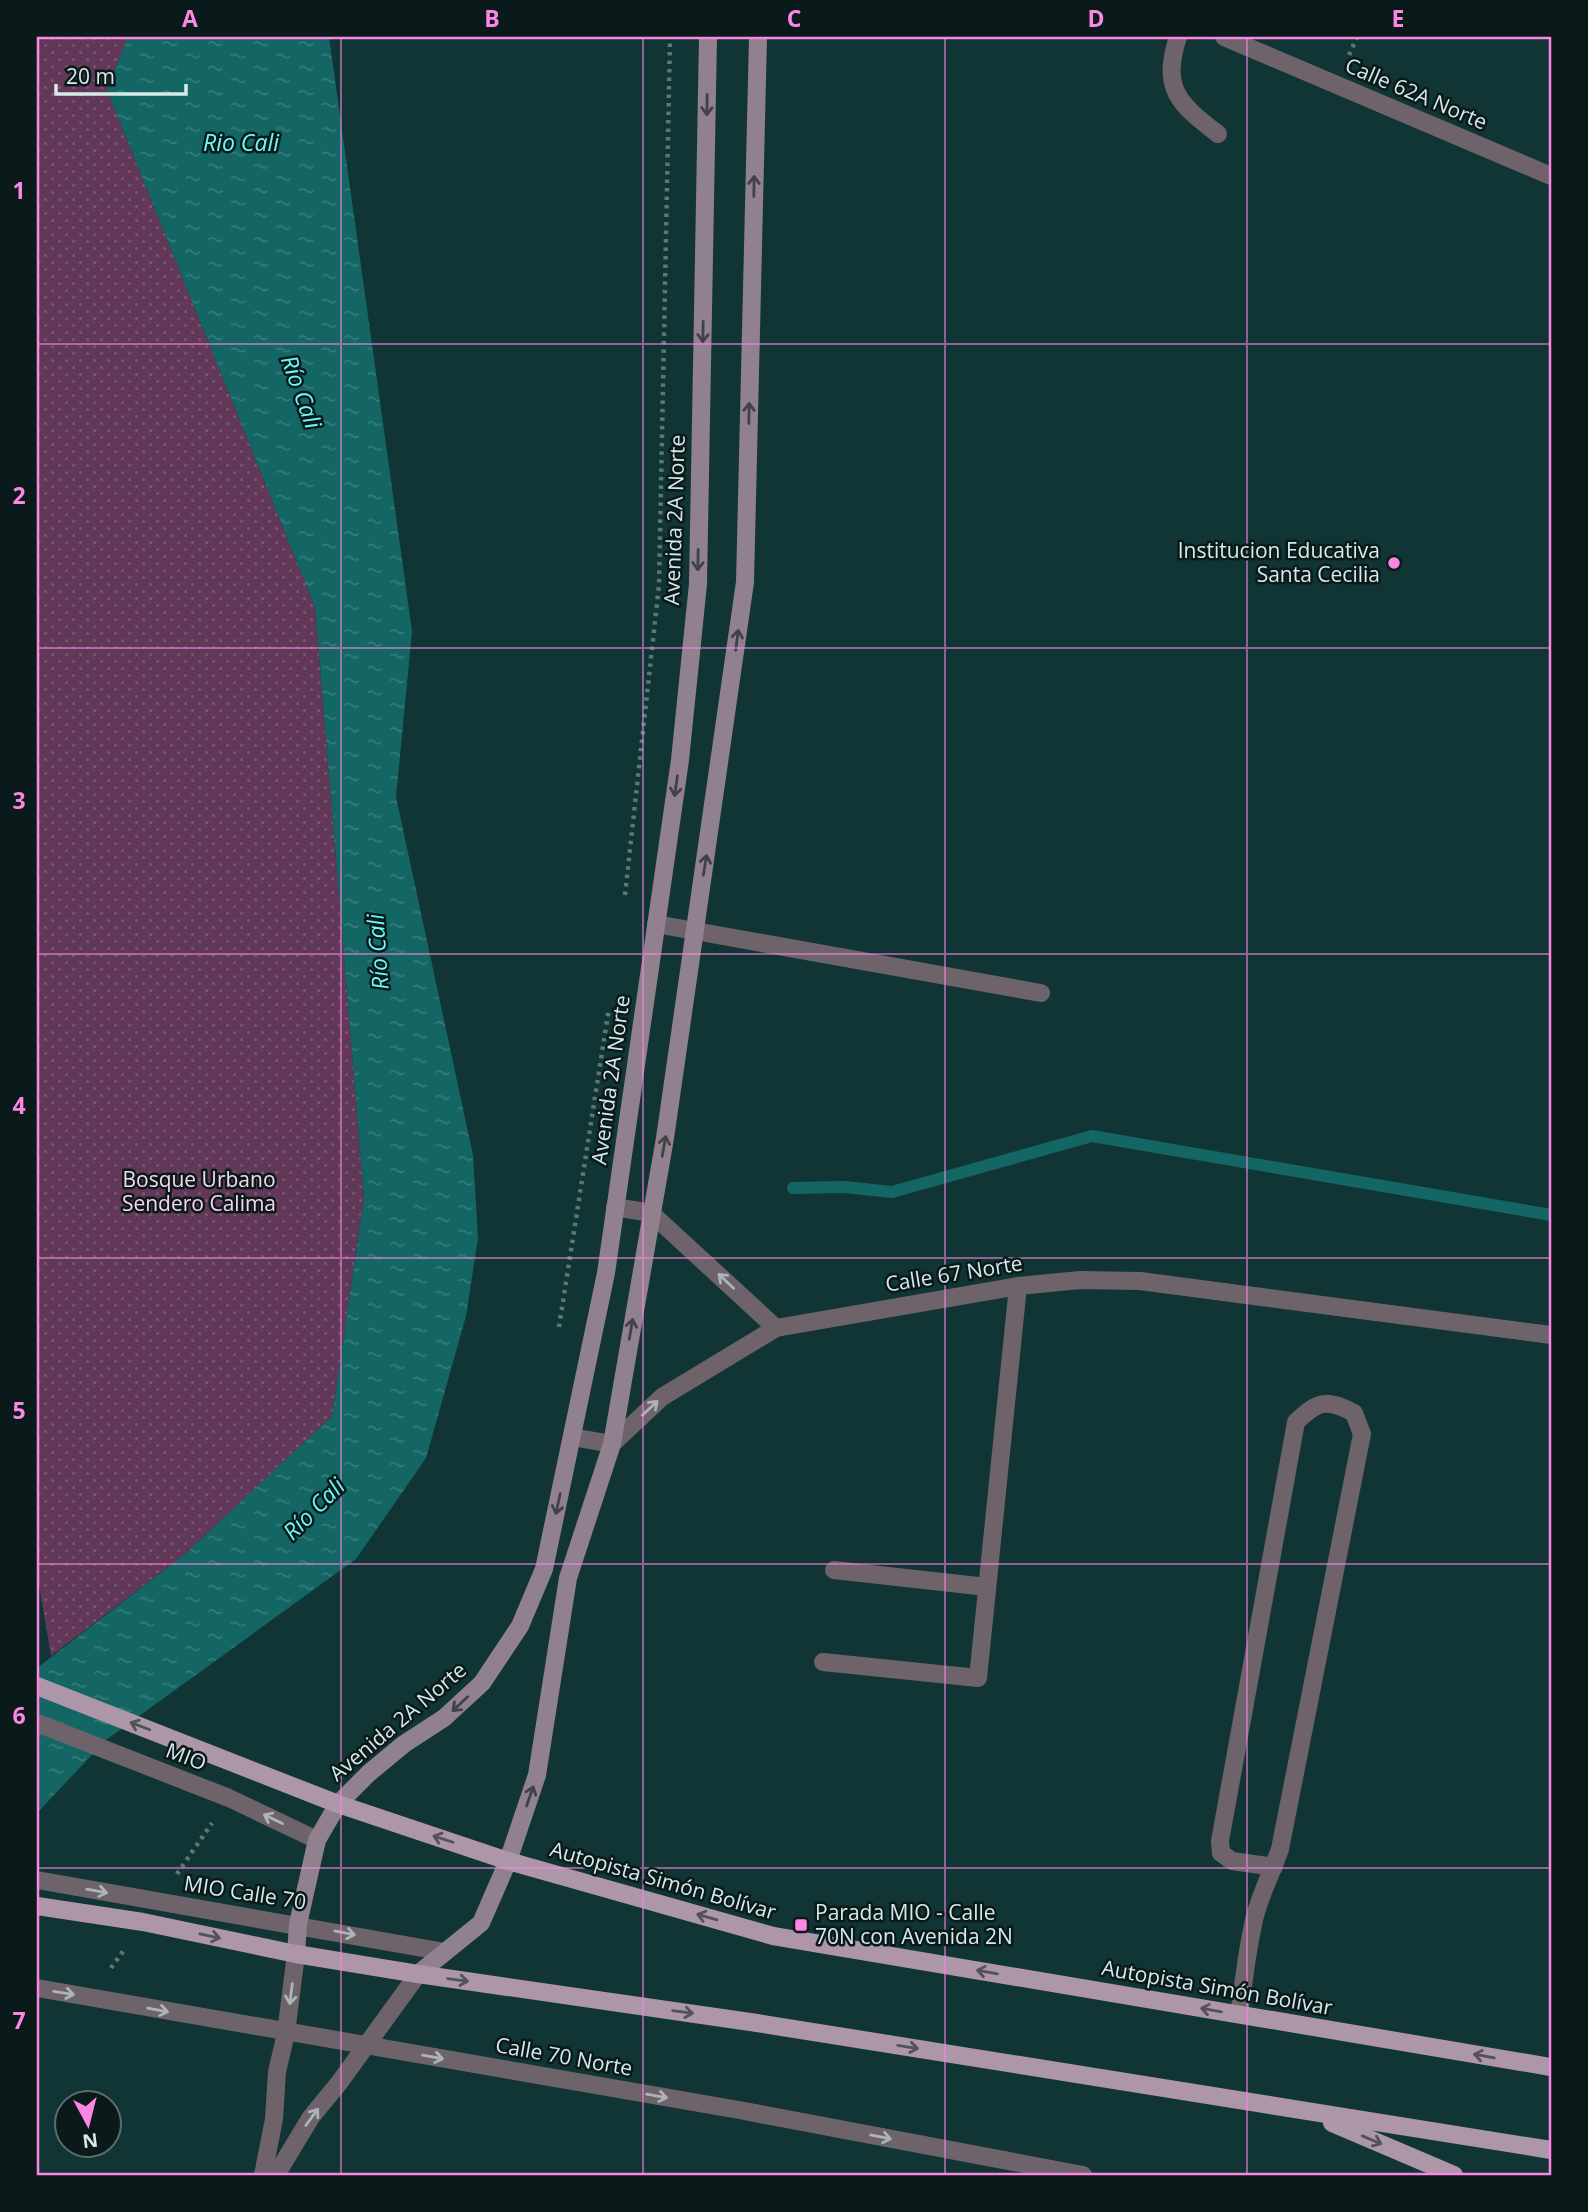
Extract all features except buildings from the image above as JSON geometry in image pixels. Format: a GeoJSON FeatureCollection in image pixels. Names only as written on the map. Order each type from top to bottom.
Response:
{"type":"FeatureCollection","features":[{"type":"Feature","properties":{"kind":"main road","name":"Avenida 2A Norte"},"geometry":{"type":"LineString","coordinates":[[296,1954],[299,1924],[317,1840],[338,1804],[369,1773],[404,1744],[444,1718],[482,1683],[515,1635],[544,1569],[606,1273],[680,760],[698,584],[708,37]]}},
{"type":"Feature","properties":{"kind":"main road"},"geometry":{"type":"LineString","coordinates":[[418,1974],[481,1923],[508,1861],[537,1775],[569,1578],[612,1444],[665,1138],[721,764],[745,582],[758,37]]}},
{"type":"Feature","properties":{"kind":"main road","name":"Autopista Simón Bolívar"},"geometry":{"type":"LineString","coordinates":[[37,1686],[338,1804],[508,1861],[773,1936],[1551,2067]]}},
{"type":"Feature","properties":{"kind":"main road"},"geometry":{"type":"LineString","coordinates":[[37,1906],[143,1922],[296,1954],[418,1974],[757,2023],[1551,2150]]}},
{"type":"Feature","properties":{"kind":"main road"},"geometry":{"type":"LineString","coordinates":[[1309,2113],[1454,2175]]}},
{"type":"Feature","properties":{"kind":"street"},"geometry":{"type":"LineString","coordinates":[[1178,37],[1173,53],[1174,91],[1185,108],[1219,134]]}},
{"type":"Feature","properties":{"kind":"street","name":"Calle 62A Norte"},"geometry":{"type":"LineString","coordinates":[[1224,37],[1551,176]]}},
{"type":"Feature","properties":{"kind":"street"},"geometry":{"type":"LineString","coordinates":[[656,924],[694,933],[1041,993]]}},
{"type":"Feature","properties":{"kind":"street"},"geometry":{"type":"LineString","coordinates":[[615,1207],[651,1213],[776,1328]]}},
{"type":"Feature","properties":{"kind":"street","name":"Calle 67 Norte"},"geometry":{"type":"LineString","coordinates":[[612,1444],[662,1397],[776,1328],[1018,1286],[1080,1280],[1140,1281],[1551,1335]]}},
{"type":"Feature","properties":{"kind":"street"},"geometry":{"type":"LineString","coordinates":[[823,1662],[978,1678],[1018,1286]]}},
{"type":"Feature","properties":{"kind":"street"},"geometry":{"type":"LineString","coordinates":[[1239,2014],[1254,1918],[1274,1867],[1280,1849],[1362,1434],[1354,1413],[1336,1403],[1313,1405],[1296,1422],[1220,1841],[1221,1853],[1232,1861],[1274,1867]]}},
{"type":"Feature","properties":{"kind":"street"},"geometry":{"type":"LineString","coordinates":[[572,1437],[612,1444]]}},
{"type":"Feature","properties":{"kind":"street"},"geometry":{"type":"LineString","coordinates":[[834,1570],[987,1587]]}},
{"type":"Feature","properties":{"kind":"street","name":"MIO"},"geometry":{"type":"LineString","coordinates":[[37,1723],[229,1798],[317,1840]]}},
{"type":"Feature","properties":{"kind":"street","name":"MIO Calle 70"},"geometry":{"type":"LineString","coordinates":[[37,1880],[299,1924],[445,1952]]}},
{"type":"Feature","properties":{"kind":"street","name":"Avenida 2A Norte"},"geometry":{"type":"LineString","coordinates":[[263,2175],[274,2119],[276,2072],[286,2034],[296,1954]]}},
{"type":"Feature","properties":{"kind":"street"},"geometry":{"type":"LineString","coordinates":[[276,2175],[311,2117],[418,1974]]}},
{"type":"Feature","properties":{"kind":"street","name":"Calle 70 Norte"},"geometry":{"type":"LineString","coordinates":[[37,1988],[286,2034],[366,2045],[726,2108],[1083,2175]]}},
{"type":"Feature","properties":{"kind":"path"},"geometry":{"type":"LineString","coordinates":[[624,908],[659,585],[670,37]]}},
{"type":"Feature","properties":{"kind":"path"},"geometry":{"type":"LineString","coordinates":[[559,1333],[610,1004]]}},
{"type":"Feature","properties":{"kind":"green space","name":"Bosque Urbano Sendero Calima"},"geometry":{"type":"Polygon","coordinates":[[[37,37],[128,37],[107,90],[315,607],[364,1198],[332,1416],[185,1554],[51,1656],[37,1573],[37,37]]]}},
{"type":"Feature","properties":{"kind":"water","name":"Rio Cali"},"geometry":{"type":"Polygon","coordinates":[[[128,37],[329,37],[412,631],[396,797],[473,1155],[478,1238],[466,1316],[426,1458],[356,1559],[106,1740],[37,1813],[37,1668],[185,1554],[332,1416],[364,1198],[315,607],[107,90],[128,37]]]}},
{"type":"Feature","properties":{"kind":"waterway"},"geometry":{"type":"LineString","coordinates":[[793,1188],[844,1187],[892,1192],[1092,1136],[1551,1215]]}},
{"type":"Feature","properties":{"kind":"place","name":"Institucion Educativa Santa Cecilia"},"geometry":{"type":"Point","coordinates":[1394,563]}},
{"type":"Feature","properties":{"kind":"place","name":"Parada MIO - Calle 70N con Avenida 2N"},"geometry":{"type":"Point","coordinates":[801,1925]}},
{"type":"Feature","properties":{"kind":"water label","name":"Río Cali"},"geometry":{"type":"Point","coordinates":[301,392]}},
{"type":"Feature","properties":{"kind":"water label","name":"Río Cali"},"geometry":{"type":"Point","coordinates":[378,952]}},
{"type":"Feature","properties":{"kind":"water label","name":"Río Cali"},"geometry":{"type":"Point","coordinates":[314,1509]}}]}
